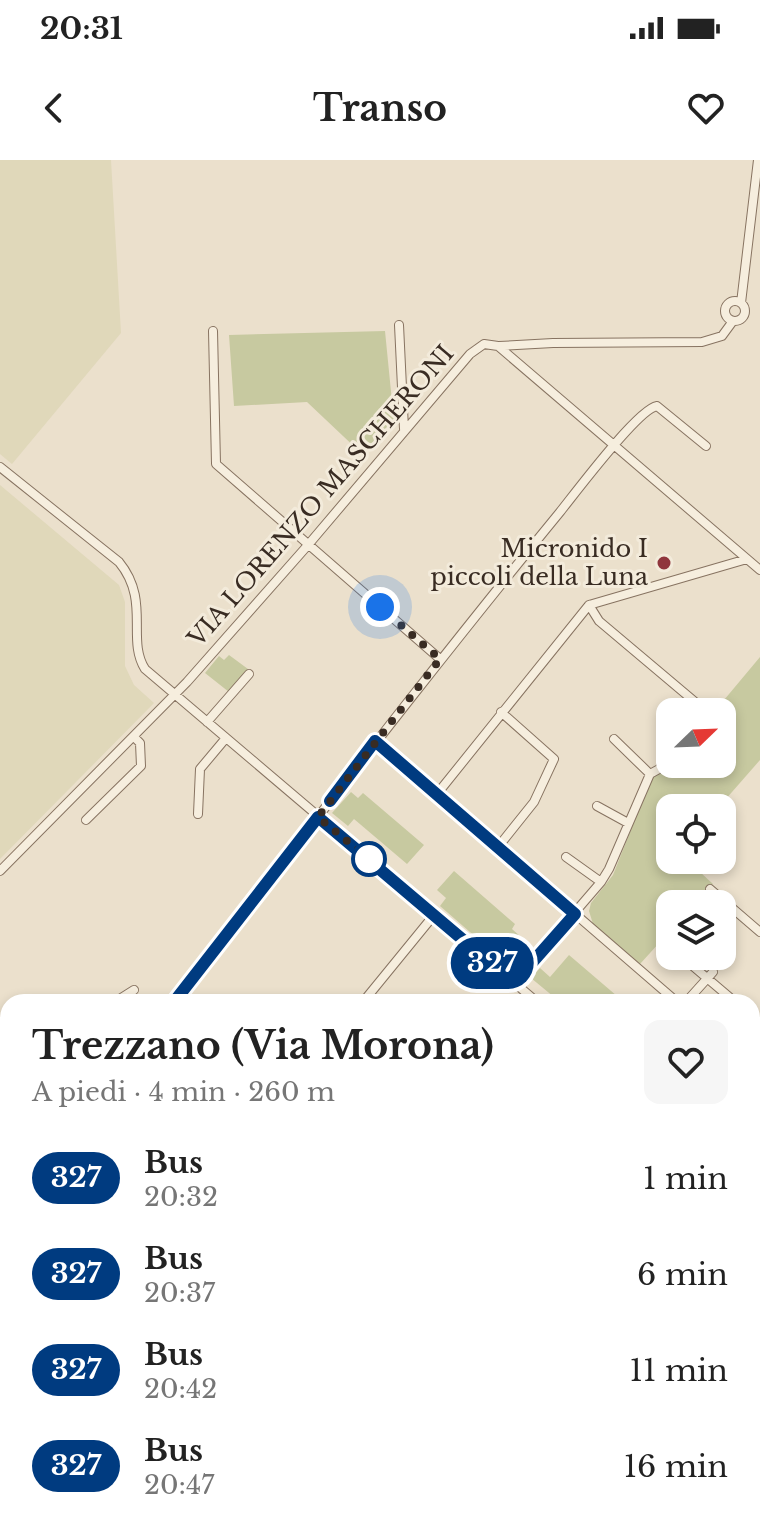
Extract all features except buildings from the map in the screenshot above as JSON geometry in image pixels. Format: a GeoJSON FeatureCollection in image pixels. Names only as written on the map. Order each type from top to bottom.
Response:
{"type":"FeatureCollection","features":[{"type":"Feature","properties":{"kind":"street"},"geometry":{"type":"LineString","coordinates":[[741,303],[731,302],[725,309],[725,316],[733,321],[740,320],[744,315],[741,303],[758,160]]}},
{"type":"Feature","properties":{"kind":"street"},"geometry":{"type":"LineString","coordinates":[[502,350],[553,343],[702,342],[722,336],[733,321]]}},
{"type":"Feature","properties":{"kind":"street"},"geometry":{"type":"LineString","coordinates":[[399,325],[404,430]]}},
{"type":"Feature","properties":{"kind":"street"},"geometry":{"type":"LineString","coordinates":[[213,331],[216,464],[440,659]]}},
{"type":"Feature","properties":{"kind":"street","name":"VIA LORENZO MASCHERONI"},"geometry":{"type":"LineString","coordinates":[[0,871],[175,696],[470,354],[484,344],[502,350]]}},
{"type":"Feature","properties":{"kind":"street"},"geometry":{"type":"LineString","coordinates":[[502,350],[760,570]]}},
{"type":"Feature","properties":{"kind":"street"},"geometry":{"type":"LineString","coordinates":[[180,994],[375,741],[614,446],[656,405],[706,446]]}},
{"type":"Feature","properties":{"kind":"street"},"geometry":{"type":"LineString","coordinates":[[0,467],[119,562],[127,572],[136,594],[141,663],[175,696],[527,994]]}},
{"type":"Feature","properties":{"kind":"street"},"geometry":{"type":"LineString","coordinates":[[437,794],[589,605],[747,559]]}},
{"type":"Feature","properties":{"kind":"street"},"geometry":{"type":"LineString","coordinates":[[589,605],[599,621],[690,698]]}},
{"type":"Feature","properties":{"kind":"street"},"geometry":{"type":"LineString","coordinates":[[207,722],[249,674]]}},
{"type":"Feature","properties":{"kind":"street"},"geometry":{"type":"LineString","coordinates":[[498,847],[534,802],[554,759],[501,712]]}},
{"type":"Feature","properties":{"kind":"street"},"geometry":{"type":"LineString","coordinates":[[86,820],[141,766],[140,743],[134,737]]}},
{"type":"Feature","properties":{"kind":"street"},"geometry":{"type":"LineString","coordinates":[[198,814],[200,769],[226,738]]}},
{"type":"Feature","properties":{"kind":"street"},"geometry":{"type":"LineString","coordinates":[[614,739],[650,774]]}},
{"type":"Feature","properties":{"kind":"street"},"geometry":{"type":"LineString","coordinates":[[375,741],[668,994]]}},
{"type":"Feature","properties":{"kind":"street"},"geometry":{"type":"LineString","coordinates":[[514,983],[601,882],[650,774],[656,771]]}},
{"type":"Feature","properties":{"kind":"street"},"geometry":{"type":"LineString","coordinates":[[597,806],[628,823]]}},
{"type":"Feature","properties":{"kind":"street"},"geometry":{"type":"LineString","coordinates":[[566,857],[601,882]]}},
{"type":"Feature","properties":{"kind":"street"},"geometry":{"type":"LineString","coordinates":[[710,889],[760,932]]}},
{"type":"Feature","properties":{"kind":"street"},"geometry":{"type":"LineString","coordinates":[[370,994],[434,915]]}},
{"type":"Feature","properties":{"kind":"street"},"geometry":{"type":"LineString","coordinates":[[702,970],[728,994]]}},
{"type":"Feature","properties":{"kind":"street"},"geometry":{"type":"LineString","coordinates":[[693,994],[710,975]]}},
{"type":"Feature","properties":{"kind":"street"},"geometry":{"type":"LineString","coordinates":[[128,994],[134,990]]}},
{"type":"Feature","properties":{"kind":"shaded area"},"geometry":{"type":"Polygon","coordinates":[[[0,160],[111,160],[121,333],[12,464],[0,454],[0,160]]]}},
{"type":"Feature","properties":{"kind":"shaded area"},"geometry":{"type":"Polygon","coordinates":[[[0,485],[119,585],[125,602],[125,666],[134,685],[154,703],[0,859],[0,485]]]}},
{"type":"Feature","properties":{"kind":"green space"},"geometry":{"type":"Polygon","coordinates":[[[385,331],[394,422],[361,453],[307,402],[234,406],[229,335],[385,331]]]}},
{"type":"Feature","properties":{"kind":"green space"},"geometry":{"type":"Polygon","coordinates":[[[229,655],[248,669],[229,692],[205,673],[219,656],[224,660],[229,655]]]}},
{"type":"Feature","properties":{"kind":"green space"},"geometry":{"type":"Polygon","coordinates":[[[760,657],[760,760],[730,794],[656,794],[656,874],[702,874],[713,884],[708,890],[656,890],[656,946],[640,964],[593,924],[589,911],[591,903],[613,875],[651,779],[656,775],[656,778],[736,778],[736,698],[726,698],[760,657]]]}},
{"type":"Feature","properties":{"kind":"green space"},"geometry":{"type":"Polygon","coordinates":[[[351,792],[358,798],[363,793],[424,845],[407,864],[354,819],[348,826],[332,813],[351,792]]]}},
{"type":"Feature","properties":{"kind":"green space"},"geometry":{"type":"Polygon","coordinates":[[[454,871],[515,924],[512,929],[522,938],[511,950],[523,961],[515,971],[440,906],[446,898],[437,890],[454,871]]]}},
{"type":"Feature","properties":{"kind":"green space"},"geometry":{"type":"Polygon","coordinates":[[[569,955],[615,994],[550,994],[531,978],[540,968],[550,977],[569,955]]]}},
{"type":"Feature","properties":{"kind":"bus line","name":"327"},"geometry":{"type":"LineString","coordinates":[[180,994],[318,817],[514,983],[575,914],[375,741],[330,801]]}},
{"type":"Feature","properties":{"kind":"place","name":"Micronido I piccoli della Luna"},"geometry":{"type":"Point","coordinates":[664,563]}},
{"type":"Feature","properties":{"kind":"route"},"geometry":{"type":"LineString","coordinates":[[369,859],[318,817],[440,659],[380,607]]}}]}
